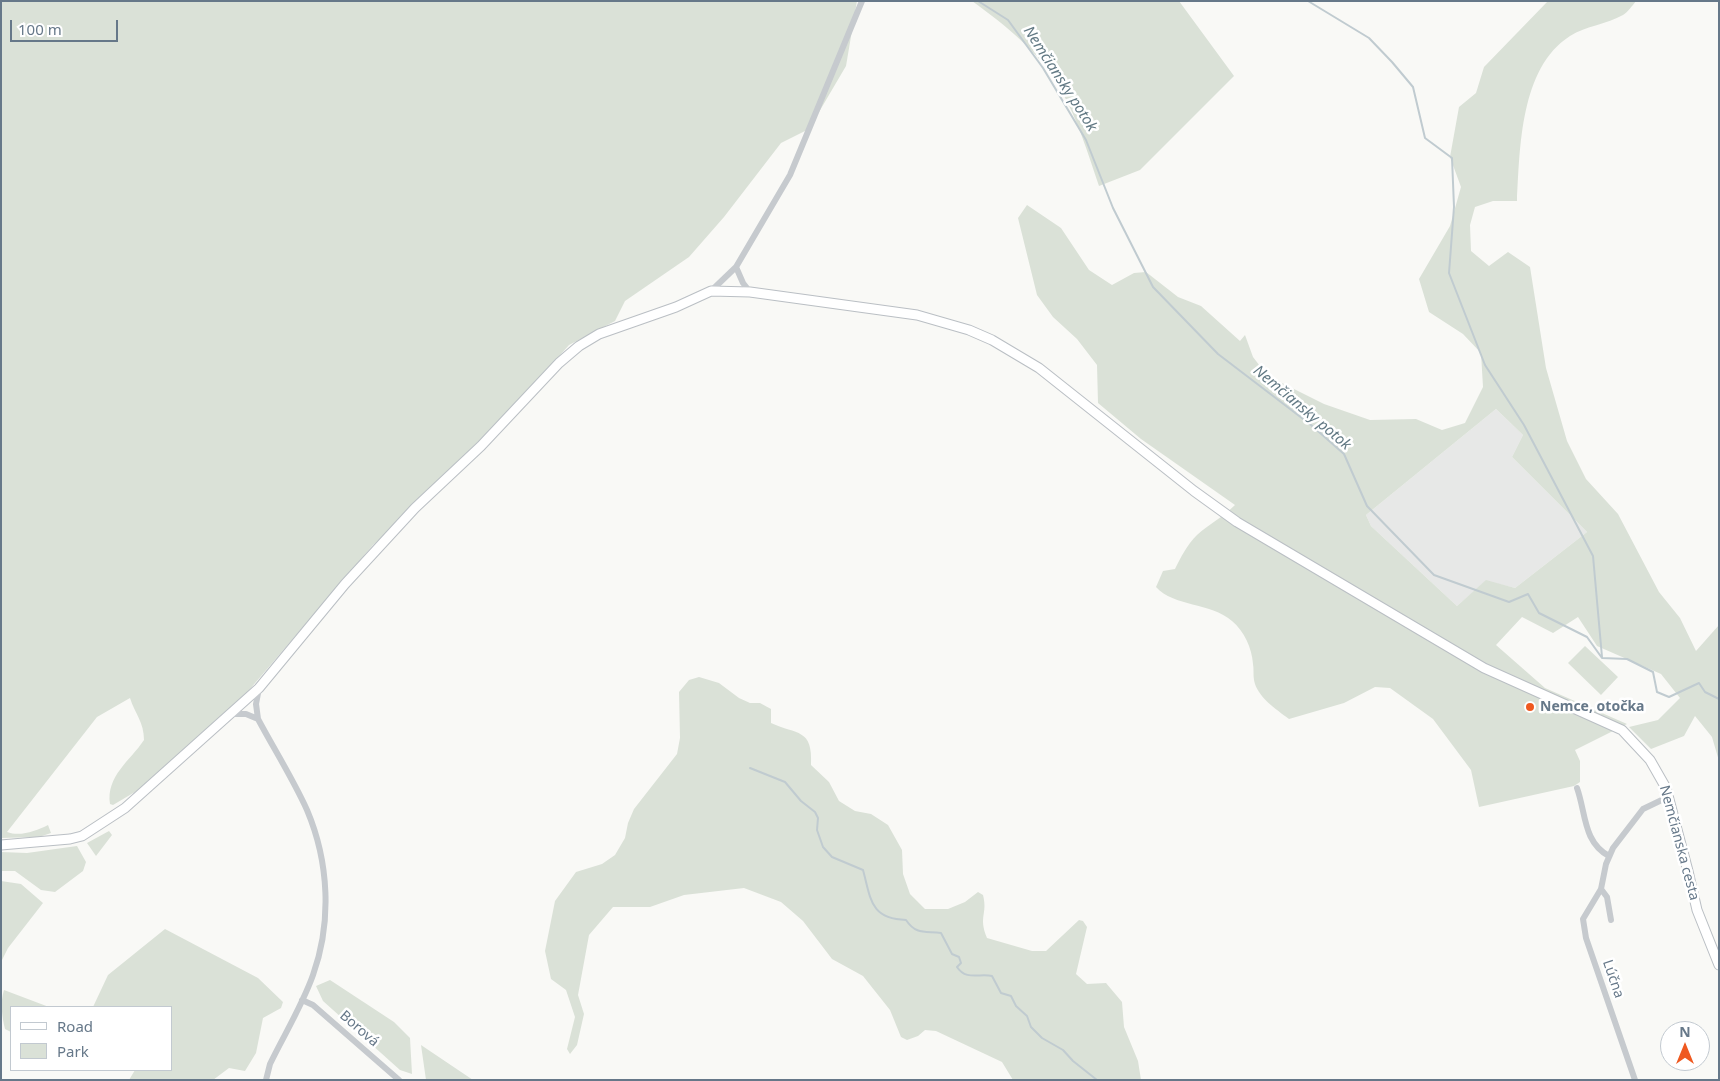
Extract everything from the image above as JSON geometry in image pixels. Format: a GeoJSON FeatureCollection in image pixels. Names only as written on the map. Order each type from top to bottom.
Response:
{"type":"FeatureCollection","features":[{"type":"Feature","properties":{"kind":"street"},"geometry":{"type":"LineString","coordinates":[[1,845],[39,843],[82,836],[125,808],[259,688],[345,584],[402,522],[508,419],[560,363],[580,346],[599,334],[676,307],[711,291],[736,267],[790,175],[862,1]]}},
{"type":"Feature","properties":{"kind":"street"},"geometry":{"type":"LineString","coordinates":[[736,267],[743,283],[750,292]]}},
{"type":"Feature","properties":{"kind":"street"},"geometry":{"type":"LineString","coordinates":[[711,291],[750,292]]}},
{"type":"Feature","properties":{"kind":"street","name":"Nemčianska cesta"},"geometry":{"type":"LineString","coordinates":[[750,292],[917,316],[969,330],[992,340],[1039,368],[1236,522],[1484,668],[1622,730],[1650,760],[1658,772],[1668,798],[1688,871],[1696,910],[1719,966]]}},
{"type":"Feature","properties":{"kind":"street"},"geometry":{"type":"LineString","coordinates":[[259,688],[256,704],[258,719],[306,810],[318,840],[324,870],[326,904],[322,939],[312,976],[270,1064],[266,1080]]}},
{"type":"Feature","properties":{"kind":"street"},"geometry":{"type":"LineString","coordinates":[[231,714],[246,714],[258,719]]}},
{"type":"Feature","properties":{"kind":"street"},"geometry":{"type":"LineString","coordinates":[[1577,788],[1590,838],[1599,851],[1609,856]]}},
{"type":"Feature","properties":{"kind":"street","name":"Lúčna"},"geometry":{"type":"LineString","coordinates":[[1635,1080],[1584,928],[1586,913],[1601,889],[1609,856],[1637,814],[1650,805],[1668,798]]}},
{"type":"Feature","properties":{"kind":"street"},"geometry":{"type":"LineString","coordinates":[[1601,889],[1607,897],[1611,920]]}},
{"type":"Feature","properties":{"kind":"street","name":"Borová"},"geometry":{"type":"LineString","coordinates":[[302,1000],[313,1005],[398,1080]]}},
{"type":"Feature","properties":{"kind":"shaded area"},"geometry":{"type":"Polygon","coordinates":[[[1496,409],[1523,435],[1512,457],[1587,532],[1515,588],[1486,581],[1457,606],[1371,526],[1366,515],[1496,409]]]}},
{"type":"Feature","properties":{"kind":"green space"},"geometry":{"type":"Polygon","coordinates":[[[1,1],[857,1],[846,66],[809,129],[781,143],[724,217],[689,257],[625,301],[615,321],[569,345],[500,423],[417,507],[373,545],[244,696],[140,789],[113,805],[110,804],[110,794],[115,777],[144,740],[144,734],[130,698],[97,717],[7,832],[23,834],[48,825],[51,833],[39,837],[1,838],[1,1]]]}},
{"type":"Feature","properties":{"kind":"green space"},"geometry":{"type":"Polygon","coordinates":[[[972,1],[1179,1],[1234,76],[1140,170],[1099,186],[1073,113],[1053,77],[1033,52],[972,1]]]}},
{"type":"Feature","properties":{"kind":"green space"},"geometry":{"type":"Polygon","coordinates":[[[1548,1],[1636,1],[1623,15],[1570,36],[1553,50],[1541,68],[1532,88],[1526,111],[1522,134],[1517,201],[1493,201],[1475,207],[1470,225],[1471,251],[1489,266],[1508,252],[1530,267],[1546,368],[1567,441],[1586,479],[1618,514],[1659,592],[1680,618],[1696,651],[1719,625],[1719,761],[1712,737],[1695,716],[1684,736],[1651,749],[1629,727],[1658,720],[1680,698],[1661,674],[1597,646],[1578,617],[1553,633],[1522,617],[1496,645],[1545,688],[1627,724],[1575,750],[1580,761],[1580,782],[1574,786],[1479,807],[1471,770],[1433,719],[1390,688],[1375,687],[1344,703],[1289,719],[1259,692],[1254,680],[1249,646],[1244,635],[1232,621],[1213,610],[1172,598],[1156,587],[1163,571],[1175,569],[1187,547],[1197,535],[1235,505],[1141,439],[1098,403],[1097,365],[1077,339],[1053,317],[1037,295],[1018,218],[1027,205],[1061,228],[1089,270],[1112,285],[1134,273],[1146,272],[1178,297],[1201,306],[1240,341],[1245,335],[1253,357],[1263,370],[1282,383],[1324,404],[1370,420],[1416,419],[1442,430],[1465,423],[1483,387],[1481,353],[1463,334],[1429,312],[1419,279],[1450,226],[1461,187],[1450,157],[1459,107],[1476,93],[1484,67],[1548,1]],[[1496,409],[1366,515],[1371,526],[1457,606],[1486,580],[1515,588],[1587,532],[1512,457],[1523,435],[1496,409]]]}},
{"type":"Feature","properties":{"kind":"green space"},"geometry":{"type":"Polygon","coordinates":[[[1585,646],[1618,677],[1601,695],[1568,663],[1585,646]]]}},
{"type":"Feature","properties":{"kind":"green space"},"geometry":{"type":"Polygon","coordinates":[[[699,677],[719,683],[739,698],[750,703],[760,703],[771,709],[771,723],[796,732],[806,739],[811,753],[811,765],[829,782],[839,801],[855,811],[871,814],[888,825],[902,850],[903,874],[910,894],[925,909],[948,909],[965,902],[978,892],[983,895],[983,925],[987,938],[1032,951],[1046,951],[1079,920],[1083,921],[1087,927],[1076,974],[1087,984],[1106,983],[1122,1002],[1124,1027],[1138,1061],[1141,1080],[1013,1080],[1002,1062],[936,1031],[925,1030],[918,1036],[907,1040],[901,1037],[890,1010],[863,976],[832,959],[803,921],[781,902],[744,888],[684,895],[650,907],[613,907],[589,935],[578,995],[584,1014],[577,1045],[570,1054],[567,1049],[575,1017],[566,990],[551,979],[545,951],[555,901],[576,872],[602,864],[615,855],[625,838],[628,823],[634,809],[677,754],[680,738],[679,692],[689,680],[699,677]]]}},
{"type":"Feature","properties":{"kind":"green space"},"geometry":{"type":"Polygon","coordinates":[[[109,831],[112,835],[96,856],[87,843],[109,831]]]}},
{"type":"Feature","properties":{"kind":"green space"},"geometry":{"type":"Polygon","coordinates":[[[77,846],[86,862],[83,871],[55,892],[41,890],[15,871],[1,871],[1,852],[27,853],[77,846]]]}},
{"type":"Feature","properties":{"kind":"green space"},"geometry":{"type":"Polygon","coordinates":[[[1,881],[21,884],[43,903],[8,948],[1,962],[1,881]]]}},
{"type":"Feature","properties":{"kind":"green space"},"geometry":{"type":"Polygon","coordinates":[[[165,929],[258,978],[283,1002],[281,1008],[263,1018],[256,1053],[245,1071],[229,1068],[213,1080],[129,1080],[134,1071],[172,1071],[172,1006],[93,1006],[108,975],[165,929]]]}},
{"type":"Feature","properties":{"kind":"green space"},"geometry":{"type":"Polygon","coordinates":[[[330,980],[394,1022],[410,1038],[412,1074],[400,1070],[323,1001],[316,986],[330,980]]]}},
{"type":"Feature","properties":{"kind":"green space"},"geometry":{"type":"Polygon","coordinates":[[[4,990],[46,1006],[10,1006],[10,1032],[5,1029],[3,1020],[4,990]]]}},
{"type":"Feature","properties":{"kind":"green space"},"geometry":{"type":"Polygon","coordinates":[[[421,1045],[473,1080],[426,1080],[421,1045]]]}},
{"type":"Feature","properties":{"kind":"waterway","name":"Nemčiansky potok"},"geometry":{"type":"LineString","coordinates":[[978,1],[1008,20],[1043,68],[1086,140],[1113,208],[1153,287],[1218,354],[1311,425],[1344,454],[1367,506],[1434,575],[1509,602],[1528,594],[1539,613],[1587,637],[1602,658],[1627,659],[1653,672],[1657,692],[1669,697],[1699,683],[1705,692],[1719,699]]}},
{"type":"Feature","properties":{"kind":"waterway"},"geometry":{"type":"LineString","coordinates":[[1308,1],[1369,38],[1392,62],[1413,87],[1425,138],[1452,158],[1454,207],[1449,273],[1485,365],[1524,425],[1593,556],[1602,657]]}},
{"type":"Feature","properties":{"kind":"waterway"},"geometry":{"type":"LineString","coordinates":[[750,768],[785,782],[801,801],[815,812],[818,818],[817,830],[823,847],[832,857],[863,870],[874,906],[879,911],[885,916],[906,920],[917,930],[941,933],[952,954],[959,957],[961,963],[957,967],[961,971],[973,976],[992,976],[1001,993],[1011,996],[1016,1006],[1027,1016],[1031,1027],[1042,1038],[1063,1050],[1073,1061],[1097,1080]]}},
{"type":"Feature","properties":{"kind":"place","name":"Nemce, otočka"},"geometry":{"type":"Point","coordinates":[1530,707]}}]}
